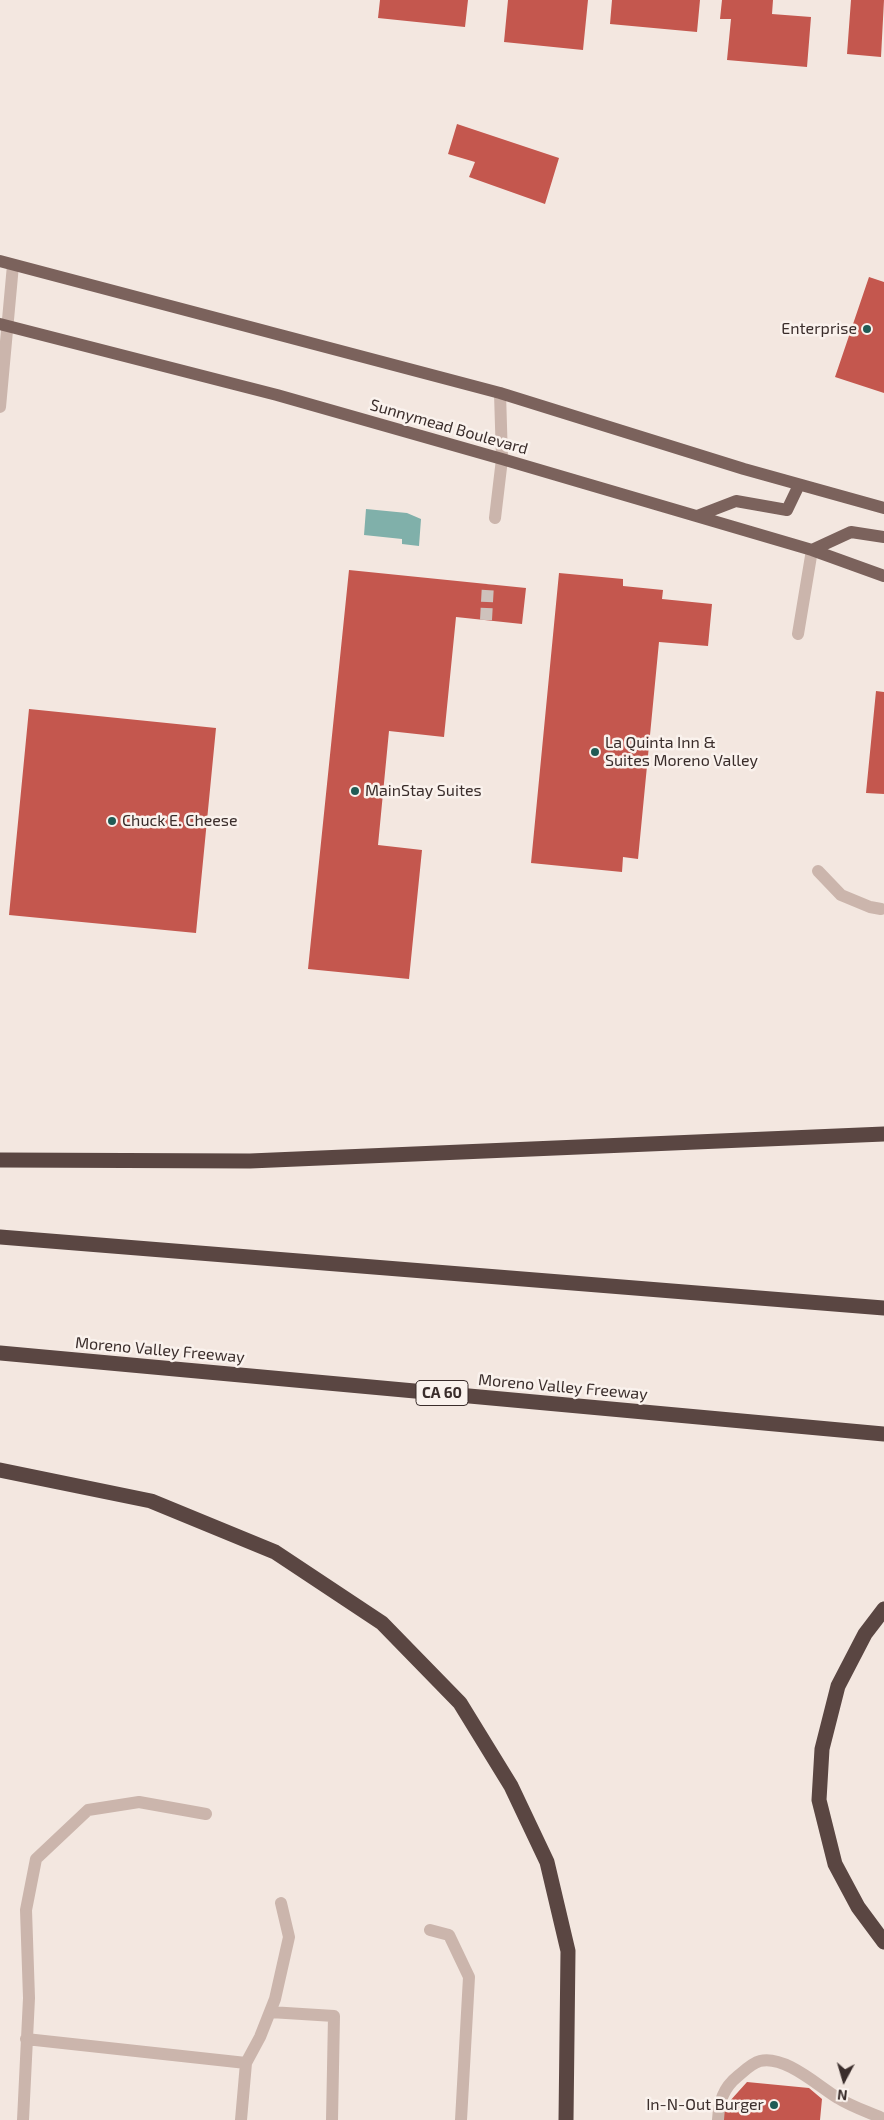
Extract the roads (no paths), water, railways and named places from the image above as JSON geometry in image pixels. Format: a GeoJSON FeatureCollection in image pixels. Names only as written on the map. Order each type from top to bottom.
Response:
{"type":"FeatureCollection","features":[{"type":"Feature","properties":{"kind":"highway"},"geometry":{"type":"LineString","coordinates":[[0,1160],[250,1161],[884,1134]]}},
{"type":"Feature","properties":{"kind":"highway"},"geometry":{"type":"LineString","coordinates":[[0,1237],[884,1308]]}},
{"type":"Feature","properties":{"kind":"highway","name":"Moreno Valley Freeway"},"geometry":{"type":"LineString","coordinates":[[0,1353],[884,1434]]}},
{"type":"Feature","properties":{"kind":"highway"},"geometry":{"type":"LineString","coordinates":[[0,1470],[151,1501],[275,1552],[382,1623],[460,1703],[511,1786],[547,1862],[568,1951],[566,2120]]}},
{"type":"Feature","properties":{"kind":"highway"},"geometry":{"type":"LineString","coordinates":[[884,1609],[866,1634],[838,1686],[822,1749],[819,1800],[835,1864],[858,1907],[884,1942]]}},
{"type":"Feature","properties":{"kind":"main road"},"geometry":{"type":"LineString","coordinates":[[0,261],[500,393],[799,485],[884,508]]}},
{"type":"Feature","properties":{"kind":"main road","name":"Sunnymead Boulevard"},"geometry":{"type":"LineString","coordinates":[[4,325],[277,395],[502,459],[812,550],[884,576]]}},
{"type":"Feature","properties":{"kind":"main road"},"geometry":{"type":"LineString","coordinates":[[697,516],[736,501],[788,510],[799,485]]}},
{"type":"Feature","properties":{"kind":"main road"},"geometry":{"type":"LineString","coordinates":[[812,550],[851,532],[884,537]]}},
{"type":"Feature","properties":{"kind":"lane"},"geometry":{"type":"LineString","coordinates":[[0,407],[4,325],[13,265]]}},
{"type":"Feature","properties":{"kind":"lane"},"geometry":{"type":"LineString","coordinates":[[495,518],[502,459],[500,393]]}},
{"type":"Feature","properties":{"kind":"lane"},"geometry":{"type":"LineString","coordinates":[[798,634],[812,550]]}},
{"type":"Feature","properties":{"kind":"lane"},"geometry":{"type":"LineString","coordinates":[[818,871],[841,895],[870,907],[881,909]]}},
{"type":"Feature","properties":{"kind":"lane"},"geometry":{"type":"LineString","coordinates":[[23,2120],[29,1998],[26,1910],[36,1859],[88,1810],[139,1802],[206,1814]]}},
{"type":"Feature","properties":{"kind":"lane"},"geometry":{"type":"LineString","coordinates":[[241,2120],[246,2063],[260,2037],[275,1999],[289,1937],[281,1903]]}},
{"type":"Feature","properties":{"kind":"lane"},"geometry":{"type":"LineString","coordinates":[[430,1930],[449,1935],[469,1978],[462,2120]]}},
{"type":"Feature","properties":{"kind":"lane"},"geometry":{"type":"LineString","coordinates":[[270,2012],[334,2016],[332,2120]]}},
{"type":"Feature","properties":{"kind":"lane"},"geometry":{"type":"LineString","coordinates":[[26,2038],[246,2063]]}},
{"type":"Feature","properties":{"kind":"lane"},"geometry":{"type":"LineString","coordinates":[[718,2120],[719,2104],[731,2082],[745,2070],[760,2061],[777,2062],[806,2075],[840,2099],[884,2119]]}},
{"type":"Feature","properties":{"kind":"water"},"geometry":{"type":"Polygon","coordinates":[[[366,509],[407,513],[421,519],[419,546],[402,544],[402,539],[364,535],[366,509]]]}},
{"type":"Feature","properties":{"kind":"tunnel"},"geometry":{"type":"LineString","coordinates":[[486,620],[488,584]]}},
{"type":"Feature","properties":{"kind":"place","name":"Enterprise"},"geometry":{"type":"Point","coordinates":[867,329]}},
{"type":"Feature","properties":{"kind":"place","name":"La Quinta Inn & Suites Moreno Valley"},"geometry":{"type":"Point","coordinates":[595,752]}},
{"type":"Feature","properties":{"kind":"place","name":"MainStay Suites"},"geometry":{"type":"Point","coordinates":[355,791]}},
{"type":"Feature","properties":{"kind":"place","name":"Chuck E. Cheese"},"geometry":{"type":"Point","coordinates":[112,821]}},
{"type":"Feature","properties":{"kind":"place","name":"In-N-Out Burger"},"geometry":{"type":"Point","coordinates":[774,2105]}}]}
